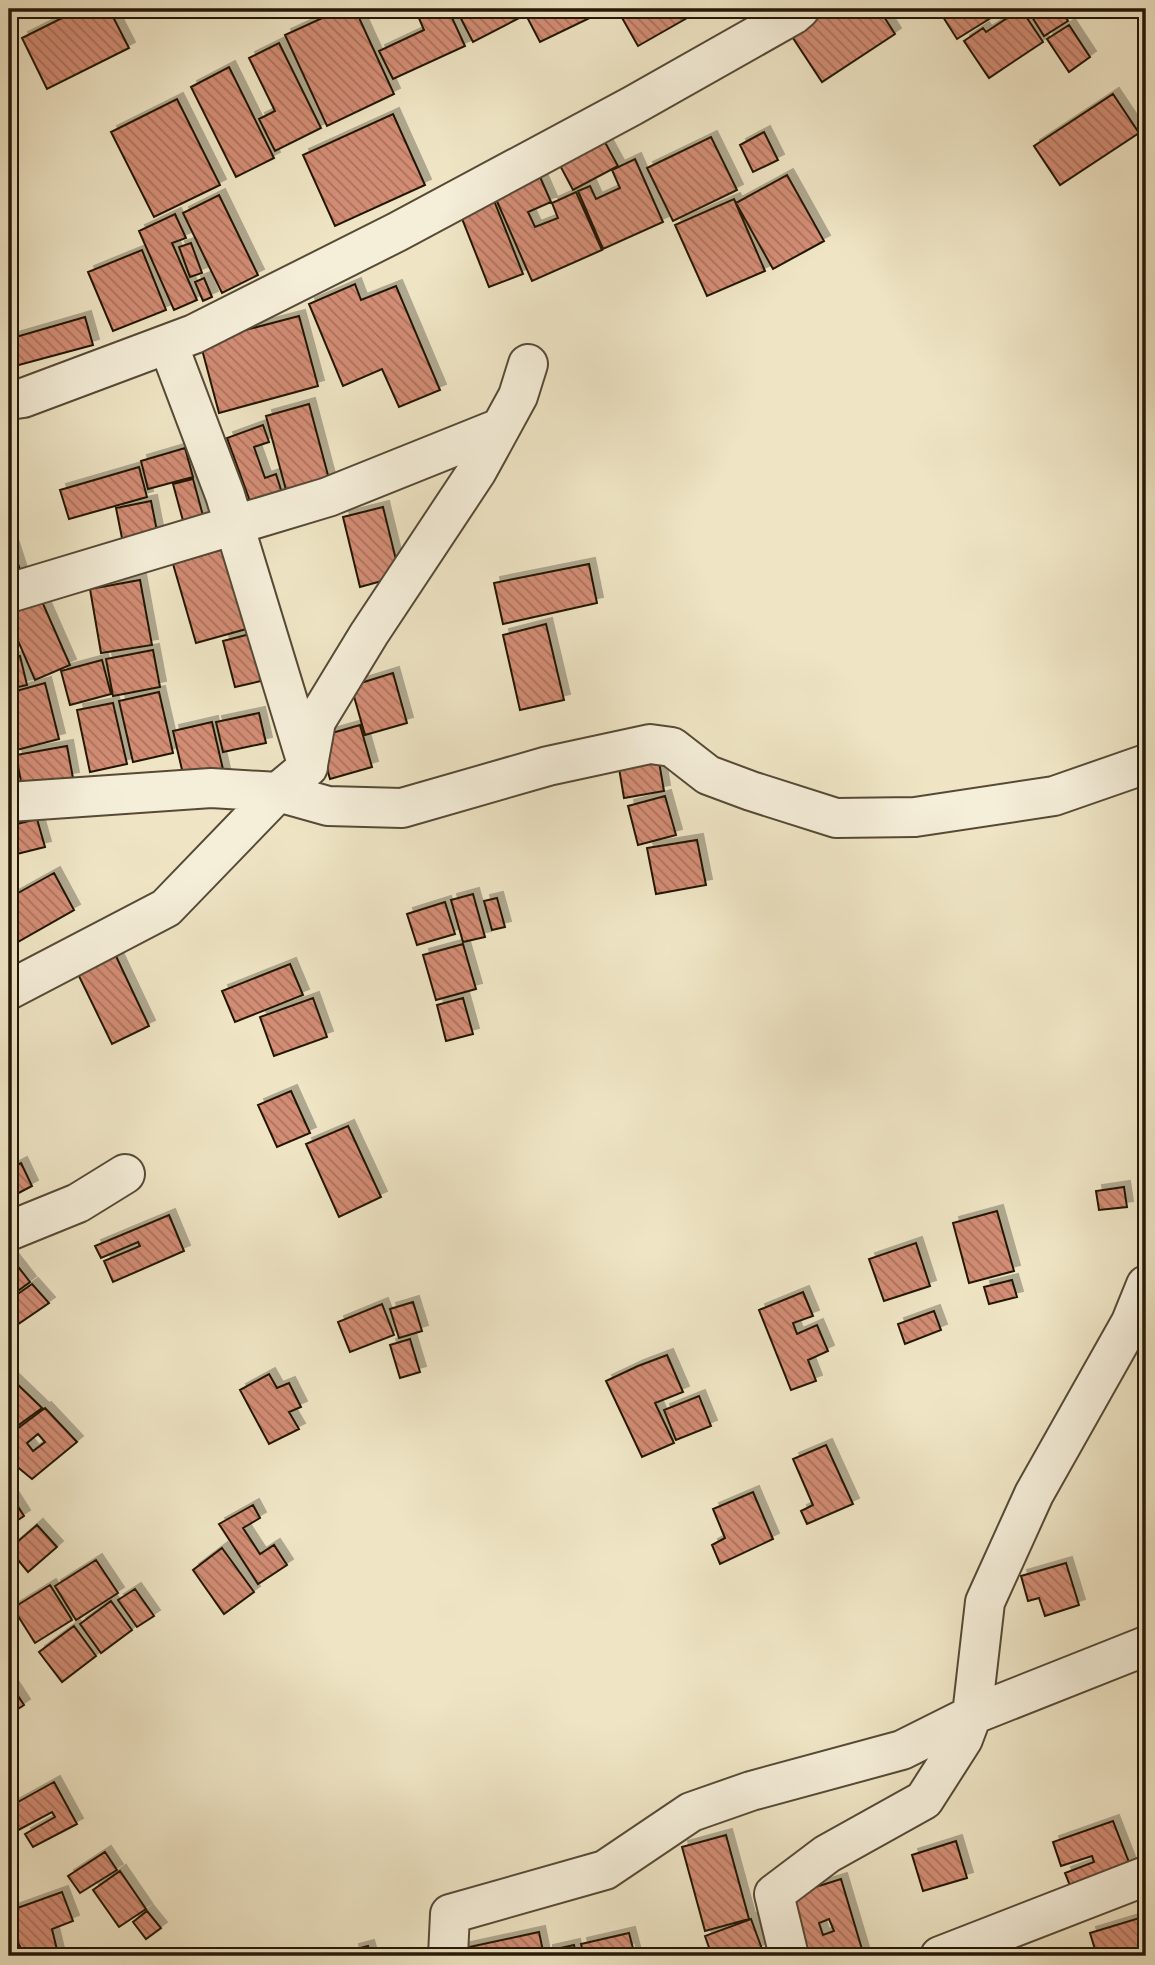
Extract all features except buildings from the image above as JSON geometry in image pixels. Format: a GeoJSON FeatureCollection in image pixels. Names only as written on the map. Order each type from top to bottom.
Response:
{"type":"FeatureCollection","features":[{"type":"Feature","properties":{"kind":"street"},"geometry":{"type":"LineString","coordinates":[[9,400],[23,398],[194,334],[397,232],[632,106],[800,9]]}},
{"type":"Feature","properties":{"kind":"street"},"geometry":{"type":"LineString","coordinates":[[168,344],[225,495],[308,767]]}},
{"type":"Feature","properties":{"kind":"street"},"geometry":{"type":"LineString","coordinates":[[9,990],[166,908],[278,792],[308,767],[316,721],[369,634],[477,471],[518,396],[528,363]]}},
{"type":"Feature","properties":{"kind":"street"},"geometry":{"type":"LineString","coordinates":[[9,593],[328,497],[500,428]]}},
{"type":"Feature","properties":{"kind":"street"},"geometry":{"type":"LineString","coordinates":[[9,802],[211,788],[278,792],[328,806],[402,808],[548,766],[650,744],[672,747],[708,775],[836,818],[915,817],[1054,796],[1146,764]]}},
{"type":"Feature","properties":{"kind":"street"},"geometry":{"type":"LineString","coordinates":[[9,1230],[78,1203],[125,1174]]}},
{"type":"Feature","properties":{"kind":"street"},"geometry":{"type":"LineString","coordinates":[[789,1956],[774,1894],[827,1854],[924,1800],[963,1739],[972,1715],[985,1602],[1034,1494],[1131,1322],[1146,1285]]}},
{"type":"Feature","properties":{"kind":"street"},"geometry":{"type":"LineString","coordinates":[[448,1956],[450,1914],[605,1870],[691,1812],[751,1790],[902,1750],[972,1715],[1146,1646]]}},
{"type":"Feature","properties":{"kind":"street"},"geometry":{"type":"LineString","coordinates":[[940,1956],[1146,1876]]}}]}
